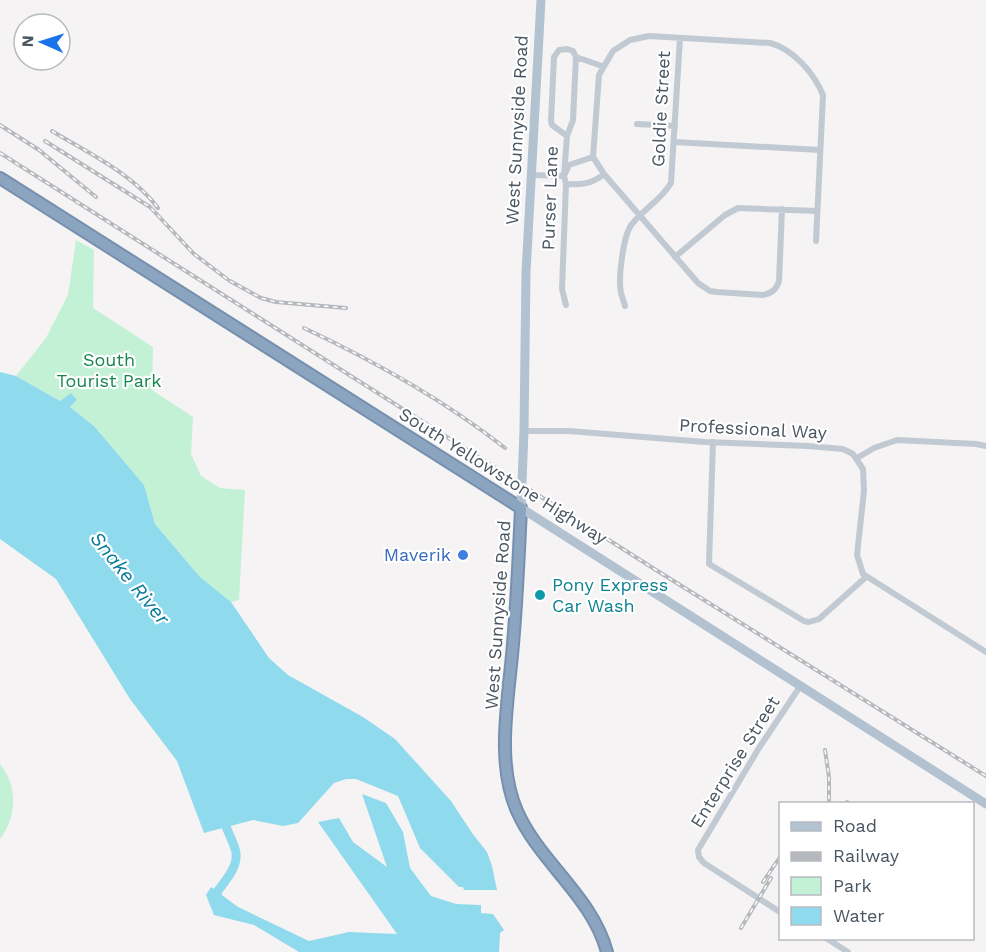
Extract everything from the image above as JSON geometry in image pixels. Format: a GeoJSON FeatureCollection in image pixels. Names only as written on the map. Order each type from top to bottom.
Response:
{"type":"FeatureCollection","features":[{"type":"Feature","properties":{"kind":"highway","name":"South Yellowstone Highway"},"geometry":{"type":"LineString","coordinates":[[0,178],[522,508]]}},
{"type":"Feature","properties":{"kind":"highway","name":"West Sunnyside Road"},"geometry":{"type":"LineString","coordinates":[[522,508],[506,731],[507,781],[510,794],[529,835],[584,903],[594,919],[607,952]]}},
{"type":"Feature","properties":{"kind":"main road","name":"West Sunnyside Road"},"geometry":{"type":"LineString","coordinates":[[522,508],[529,195],[542,0]]}},
{"type":"Feature","properties":{"kind":"main road","name":"South Yellowstone Highway"},"geometry":{"type":"LineString","coordinates":[[522,508],[986,804]]}},
{"type":"Feature","properties":{"kind":"street"},"geometry":{"type":"LineString","coordinates":[[782,209],[777,288],[764,295],[710,291],[698,283],[604,174],[593,157],[597,82],[602,66],[613,51],[630,40],[649,36],[770,43],[786,49],[810,73],[823,95],[816,241]]}},
{"type":"Feature","properties":{"kind":"street","name":"Goldie Street"},"geometry":{"type":"LineString","coordinates":[[625,306],[621,291],[624,243],[632,224],[667,191],[671,183],[680,38]]}},
{"type":"Feature","properties":{"kind":"street","name":"Purser Lane"},"geometry":{"type":"LineString","coordinates":[[566,305],[562,289],[567,136],[552,125],[551,121],[554,57],[559,50],[564,49],[573,51],[576,57]]}},
{"type":"Feature","properties":{"kind":"street"},"geometry":{"type":"LineString","coordinates":[[567,136],[573,120],[576,57],[602,66]]}},
{"type":"Feature","properties":{"kind":"street"},"geometry":{"type":"LineString","coordinates":[[637,124],[675,126]]}},
{"type":"Feature","properties":{"kind":"street"},"geometry":{"type":"LineString","coordinates":[[674,142],[820,150]]}},
{"type":"Feature","properties":{"kind":"street"},"geometry":{"type":"LineString","coordinates":[[532,175],[564,176],[569,165],[593,157]]}},
{"type":"Feature","properties":{"kind":"street"},"geometry":{"type":"LineString","coordinates":[[566,184],[595,182],[604,174]]}},
{"type":"Feature","properties":{"kind":"street"},"geometry":{"type":"LineString","coordinates":[[675,257],[725,215],[738,208],[817,211]]}},
{"type":"Feature","properties":{"kind":"street","name":"Professional Way"},"geometry":{"type":"LineString","coordinates":[[524,431],[569,431],[843,449],[857,458]]}},
{"type":"Feature","properties":{"kind":"street"},"geometry":{"type":"LineString","coordinates":[[986,446],[897,441],[874,448],[857,458],[864,480],[857,555],[860,569],[866,577],[986,652]]}},
{"type":"Feature","properties":{"kind":"street"},"geometry":{"type":"LineString","coordinates":[[713,442],[709,564],[809,622],[819,619],[866,577]]}},
{"type":"Feature","properties":{"kind":"street","name":"Enterprise Street"},"geometry":{"type":"LineString","coordinates":[[779,911],[704,863],[699,857],[698,850],[759,748],[801,686]]}},
{"type":"Feature","properties":{"kind":"street"},"geometry":{"type":"LineString","coordinates":[[828,940],[848,952]]}},
{"type":"Feature","properties":{"kind":"green space","name":"South Tourist Park"},"geometry":{"type":"Polygon","coordinates":[[[76,240],[94,250],[93,308],[153,347],[152,390],[193,417],[191,454],[201,476],[220,488],[245,490],[239,600],[231,602],[200,577],[155,524],[144,485],[94,426],[70,407],[77,400],[71,393],[60,401],[16,376],[46,338],[68,295],[76,240]]]}},
{"type":"Feature","properties":{"kind":"green space"},"geometry":{"type":"Polygon","coordinates":[[[0,764],[10,782],[13,802],[10,821],[0,839],[0,764]]]}},
{"type":"Feature","properties":{"kind":"water"},"geometry":{"type":"Polygon","coordinates":[[[0,372],[16,376],[60,401],[71,393],[77,400],[70,407],[94,426],[144,485],[155,524],[200,577],[231,602],[269,658],[288,675],[363,717],[395,739],[451,801],[487,852],[497,890],[464,890],[463,887],[459,887],[420,848],[398,796],[356,779],[334,783],[298,823],[283,826],[253,820],[204,833],[177,761],[130,699],[56,579],[0,539],[0,372]]]}},
{"type":"Feature","properties":{"kind":"water"},"geometry":{"type":"Polygon","coordinates":[[[362,794],[386,803],[403,832],[410,868],[431,896],[456,904],[481,905],[481,913],[493,914],[504,930],[500,933],[499,952],[299,952],[254,925],[214,915],[206,895],[211,887],[238,907],[309,941],[349,932],[397,934],[318,822],[339,818],[353,842],[387,867],[362,794]]]}},
{"type":"Feature","properties":{"kind":"waterway","name":"Snake River"},"geometry":{"type":"LineString","coordinates":[[219,903],[217,892],[230,874],[236,858],[235,848],[223,816]]}},
{"type":"Feature","properties":{"kind":"railway"},"geometry":{"type":"LineString","coordinates":[[0,125],[39,150],[96,197]]}},
{"type":"Feature","properties":{"kind":"railway"},"geometry":{"type":"LineString","coordinates":[[52,131],[123,174],[136,184],[158,208]]}},
{"type":"Feature","properties":{"kind":"railway"},"geometry":{"type":"LineString","coordinates":[[45,141],[150,207],[194,254],[227,279]]}},
{"type":"Feature","properties":{"kind":"railway"},"geometry":{"type":"LineString","coordinates":[[0,153],[656,570],[986,776]]}},
{"type":"Feature","properties":{"kind":"railway"},"geometry":{"type":"LineString","coordinates":[[230,281],[261,298],[276,302],[346,308]]}},
{"type":"Feature","properties":{"kind":"railway"},"geometry":{"type":"LineString","coordinates":[[304,328],[408,382],[482,430],[505,448]]}},
{"type":"Feature","properties":{"kind":"railway"},"geometry":{"type":"LineString","coordinates":[[825,750],[829,777],[829,802]]}},
{"type":"Feature","properties":{"kind":"railway"},"geometry":{"type":"LineString","coordinates":[[763,882],[779,858]]}},
{"type":"Feature","properties":{"kind":"railway"},"geometry":{"type":"LineString","coordinates":[[741,928],[771,878]]}},
{"type":"Feature","properties":{"kind":"place","name":"Maverik"},"geometry":{"type":"Point","coordinates":[463,555]}},
{"type":"Feature","properties":{"kind":"place","name":"Pony Express Car Wash"},"geometry":{"type":"Point","coordinates":[540,595]}}]}
